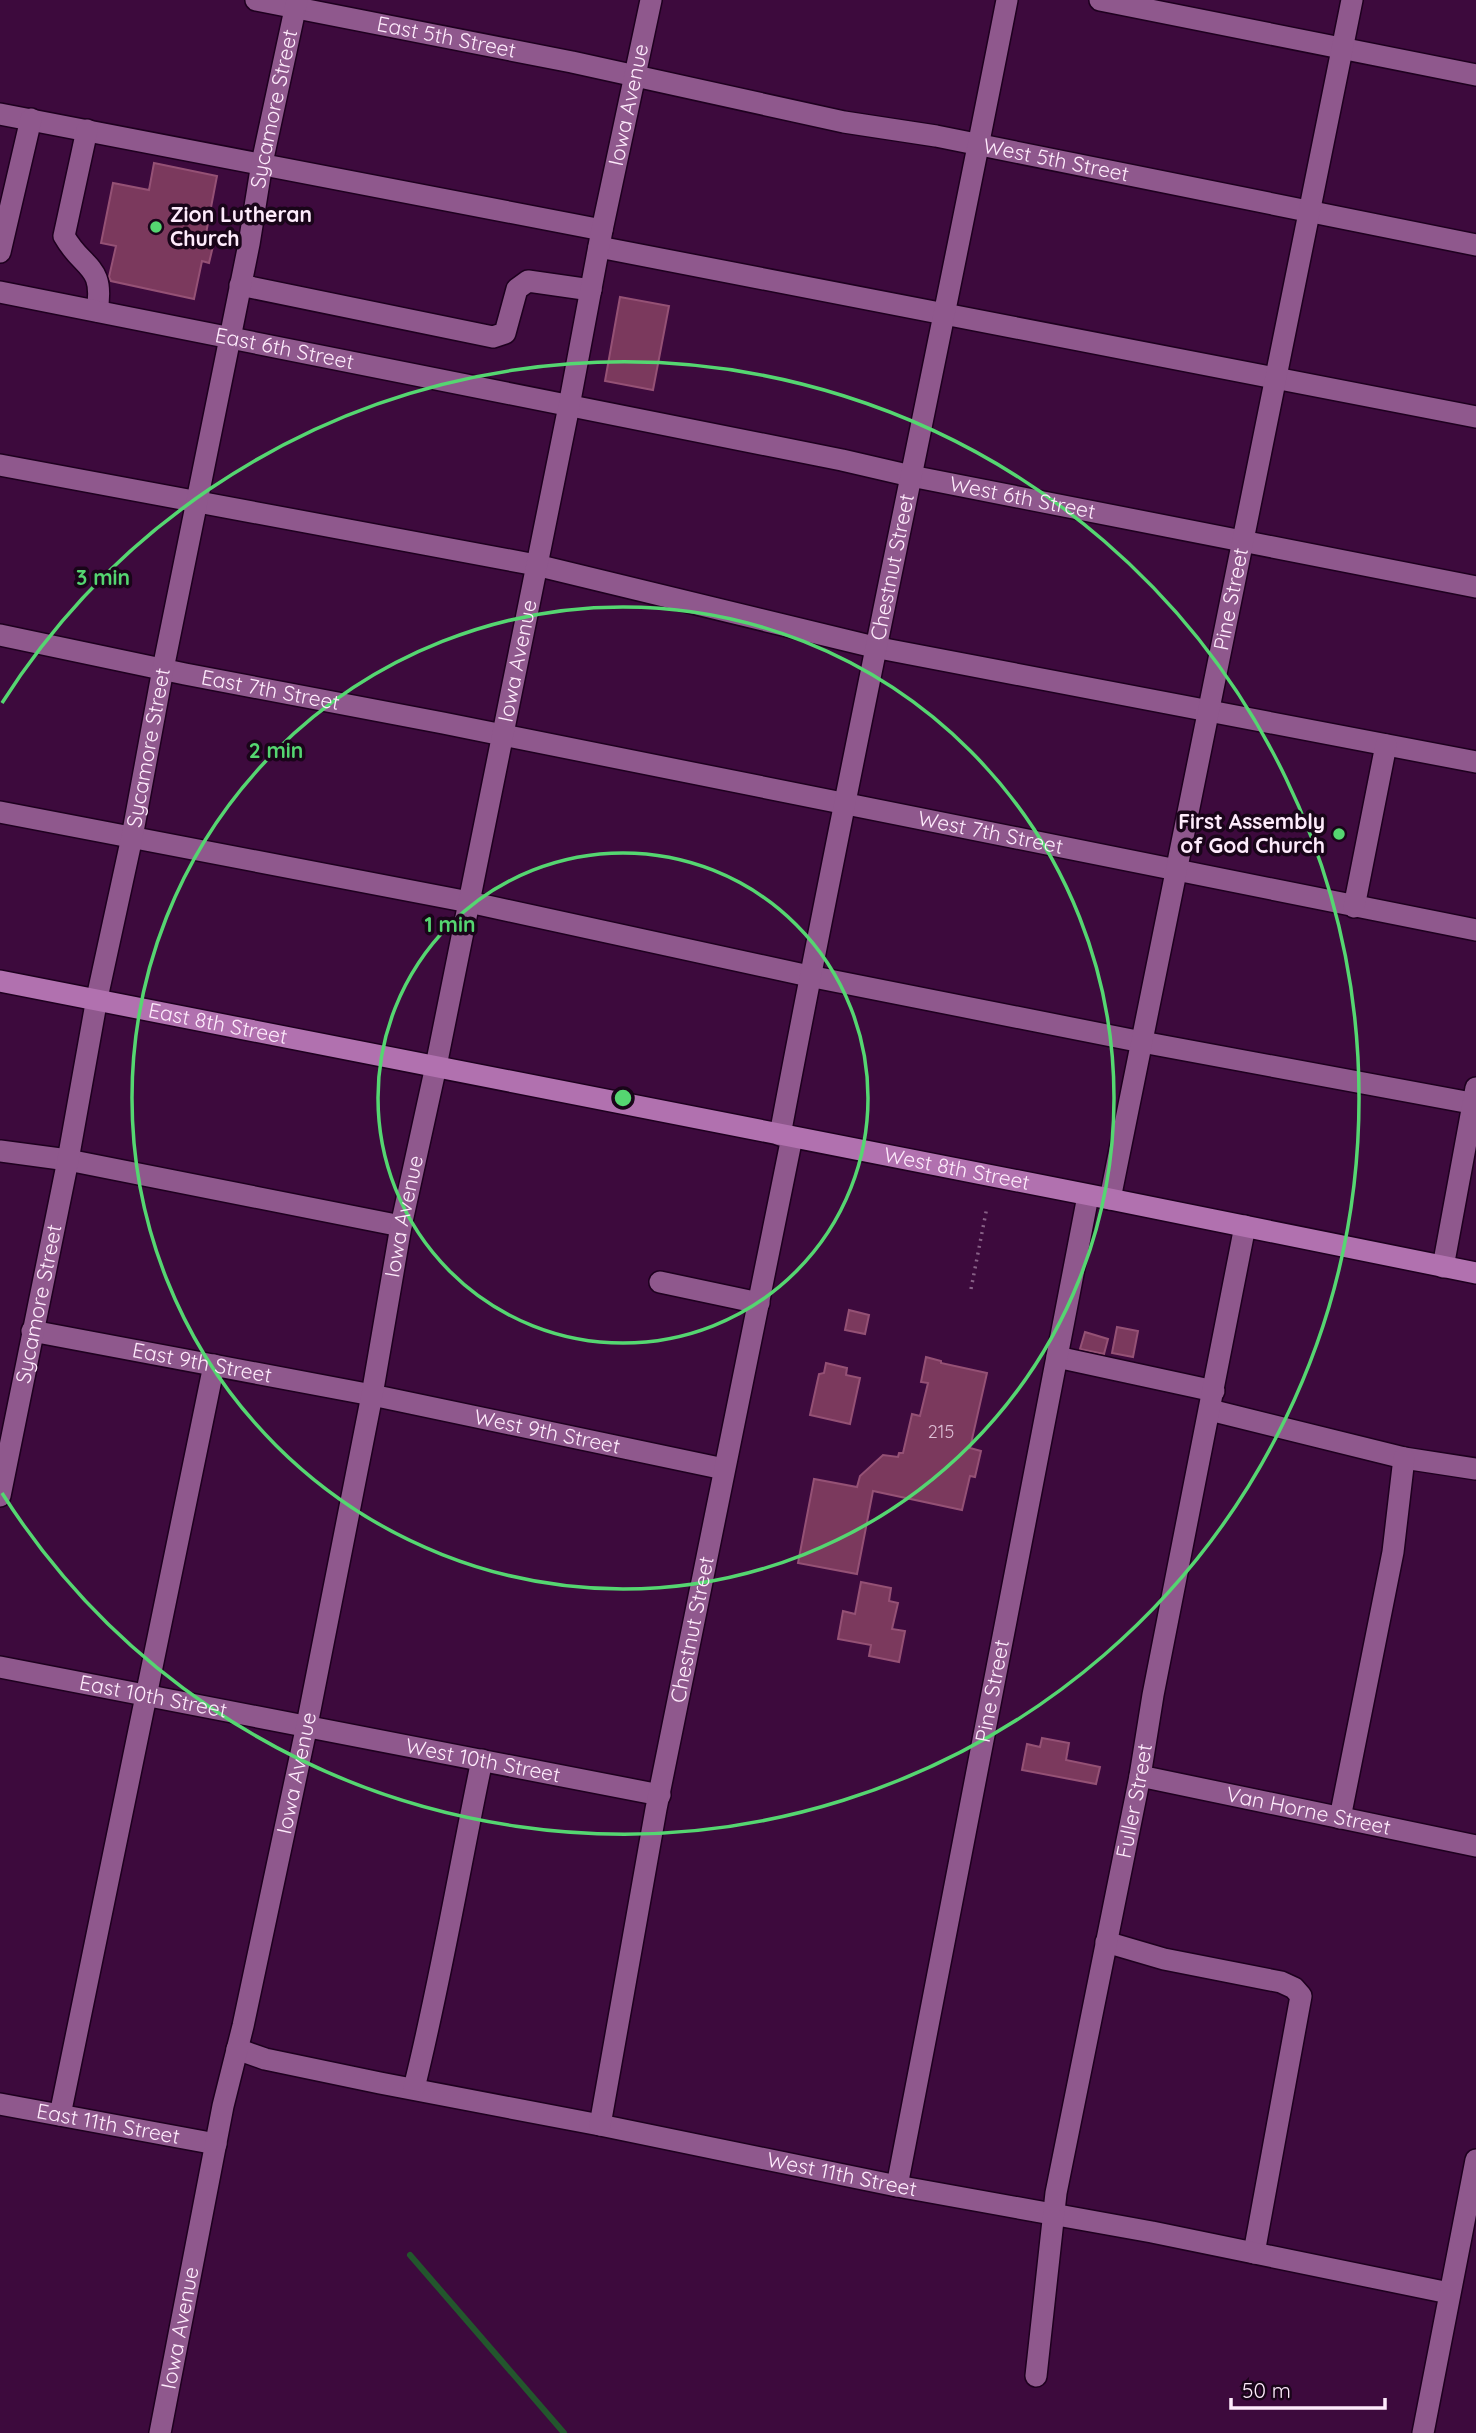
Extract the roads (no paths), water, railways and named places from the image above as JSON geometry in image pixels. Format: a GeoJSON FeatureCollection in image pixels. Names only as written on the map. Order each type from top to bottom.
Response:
{"type":"FeatureCollection","features":[{"type":"Feature","properties":{"kind":"main road","name":"East 8th Street"},"geometry":{"type":"LineString","coordinates":[[0,981],[436,1066]]}},
{"type":"Feature","properties":{"kind":"main road","name":"West 8th Street"},"geometry":{"type":"LineString","coordinates":[[436,1066],[1476,1273]]}},
{"type":"Feature","properties":{"kind":"street","name":"East 5th Street"},"geometry":{"type":"LineString","coordinates":[[256,0],[296,4],[635,76]]}},
{"type":"Feature","properties":{"kind":"street","name":"Iowa Avenue"},"geometry":{"type":"LineString","coordinates":[[160,2433],[216,2144],[307,1725],[372,1395],[401,1226],[503,736],[600,238],[651,0]]}},
{"type":"Feature","properties":{"kind":"street","name":"Chestnut Street"},"geometry":{"type":"LineString","coordinates":[[600,2125],[628,1958],[759,1303],[809,976],[1007,0]]}},
{"type":"Feature","properties":{"kind":"street"},"geometry":{"type":"LineString","coordinates":[[1100,0],[1476,75]]}},
{"type":"Feature","properties":{"kind":"street","name":"Pine Street"},"geometry":{"type":"LineString","coordinates":[[1110,1199],[1352,0]]}},
{"type":"Feature","properties":{"kind":"street","name":"Sycamore Street"},"geometry":{"type":"LineString","coordinates":[[0,1496],[249,244],[262,163],[296,4]]}},
{"type":"Feature","properties":{"kind":"street","name":"West 5th Street"},"geometry":{"type":"LineString","coordinates":[[635,76],[844,122],[936,136],[1476,245]]}},
{"type":"Feature","properties":{"kind":"street"},"geometry":{"type":"LineString","coordinates":[[0,114],[262,163],[942,315],[1476,417]]}},
{"type":"Feature","properties":{"kind":"street"},"geometry":{"type":"LineString","coordinates":[[0,252],[31,120]]}},
{"type":"Feature","properties":{"kind":"street"},"geometry":{"type":"LineString","coordinates":[[88,130],[64,236],[97,278],[100,290],[97,311]]}},
{"type":"Feature","properties":{"kind":"street"},"geometry":{"type":"LineString","coordinates":[[240,285],[493,337],[505,333],[517,289],[528,281],[591,290]]}},
{"type":"Feature","properties":{"kind":"street","name":"East 6th Street"},"geometry":{"type":"LineString","coordinates":[[0,292],[569,406]]}},
{"type":"Feature","properties":{"kind":"street","name":"West 6th Street"},"geometry":{"type":"LineString","coordinates":[[569,406],[1476,587]]}},
{"type":"Feature","properties":{"kind":"street"},"geometry":{"type":"LineString","coordinates":[[0,465],[536,565],[874,647],[1476,762]]}},
{"type":"Feature","properties":{"kind":"street","name":"East 7th Street"},"geometry":{"type":"LineString","coordinates":[[0,635],[503,736]]}},
{"type":"Feature","properties":{"kind":"street","name":"West 7th Street"},"geometry":{"type":"LineString","coordinates":[[503,736],[1476,930]]}},
{"type":"Feature","properties":{"kind":"street"},"geometry":{"type":"LineString","coordinates":[[1354,907],[1386,745]]}},
{"type":"Feature","properties":{"kind":"street"},"geometry":{"type":"LineString","coordinates":[[0,811],[469,902],[809,976],[1142,1042],[1475,1098],[1443,1267]]}},
{"type":"Feature","properties":{"kind":"street"},"geometry":{"type":"LineString","coordinates":[[0,1151],[68,1160],[401,1226]]}},
{"type":"Feature","properties":{"kind":"street","name":"Pine Street"},"geometry":{"type":"LineString","coordinates":[[897,2186],[1088,1196]]}},
{"type":"Feature","properties":{"kind":"street","name":"Fuller Street"},"geometry":{"type":"LineString","coordinates":[[1036,2376],[1063,2155],[1140,1776],[1171,1602],[1245,1226]]}},
{"type":"Feature","properties":{"kind":"street"},"geometry":{"type":"LineString","coordinates":[[660,1282],[759,1303]]}},
{"type":"Feature","properties":{"kind":"street","name":"East 9th Street"},"geometry":{"type":"LineString","coordinates":[[32,1331],[372,1395]]}},
{"type":"Feature","properties":{"kind":"street"},"geometry":{"type":"LineString","coordinates":[[1057,1357],[1404,1458],[1476,1469]]}},
{"type":"Feature","properties":{"kind":"street"},"geometry":{"type":"LineString","coordinates":[[60,2115],[214,1365]]}},
{"type":"Feature","properties":{"kind":"street","name":"West 9th Street"},"geometry":{"type":"LineString","coordinates":[[372,1395],[724,1469]]}},
{"type":"Feature","properties":{"kind":"street"},"geometry":{"type":"LineString","coordinates":[[1340,1818],[1393,1552],[1404,1458]]}},
{"type":"Feature","properties":{"kind":"street","name":"East 10th Street"},"geometry":{"type":"LineString","coordinates":[[0,1667],[307,1725]]}},
{"type":"Feature","properties":{"kind":"street","name":"West 10th Street"},"geometry":{"type":"LineString","coordinates":[[307,1725],[660,1795]]}},
{"type":"Feature","properties":{"kind":"street"},"geometry":{"type":"LineString","coordinates":[[414,2088],[436,1997],[482,1760]]}},
{"type":"Feature","properties":{"kind":"street","name":"Van Horne Street"},"geometry":{"type":"LineString","coordinates":[[1140,1776],[1476,1846]]}},
{"type":"Feature","properties":{"kind":"street"},"geometry":{"type":"LineString","coordinates":[[1106,1942],[1174,1961],[1282,1982],[1294,1988],[1301,1996],[1254,2253]]}},
{"type":"Feature","properties":{"kind":"street","name":"West 11th Street"},"geometry":{"type":"LineString","coordinates":[[237,2049],[265,2059],[1449,2293]]}},
{"type":"Feature","properties":{"kind":"street","name":"East 11th Street"},"geometry":{"type":"LineString","coordinates":[[0,2104],[216,2144]]}},
{"type":"Feature","properties":{"kind":"street"},"geometry":{"type":"LineString","coordinates":[[1423,2433],[1476,2160]]}},
{"type":"Feature","properties":{"kind":"waterway"},"geometry":{"type":"LineString","coordinates":[[410,2255],[564,2433]]}},
{"type":"Feature","properties":{"kind":"place","name":"Zion Lutheran Church"},"geometry":{"type":"Point","coordinates":[156,227]}},
{"type":"Feature","properties":{"kind":"place","name":"First Assembly of God Church"},"geometry":{"type":"Point","coordinates":[1339,834]}}]}
